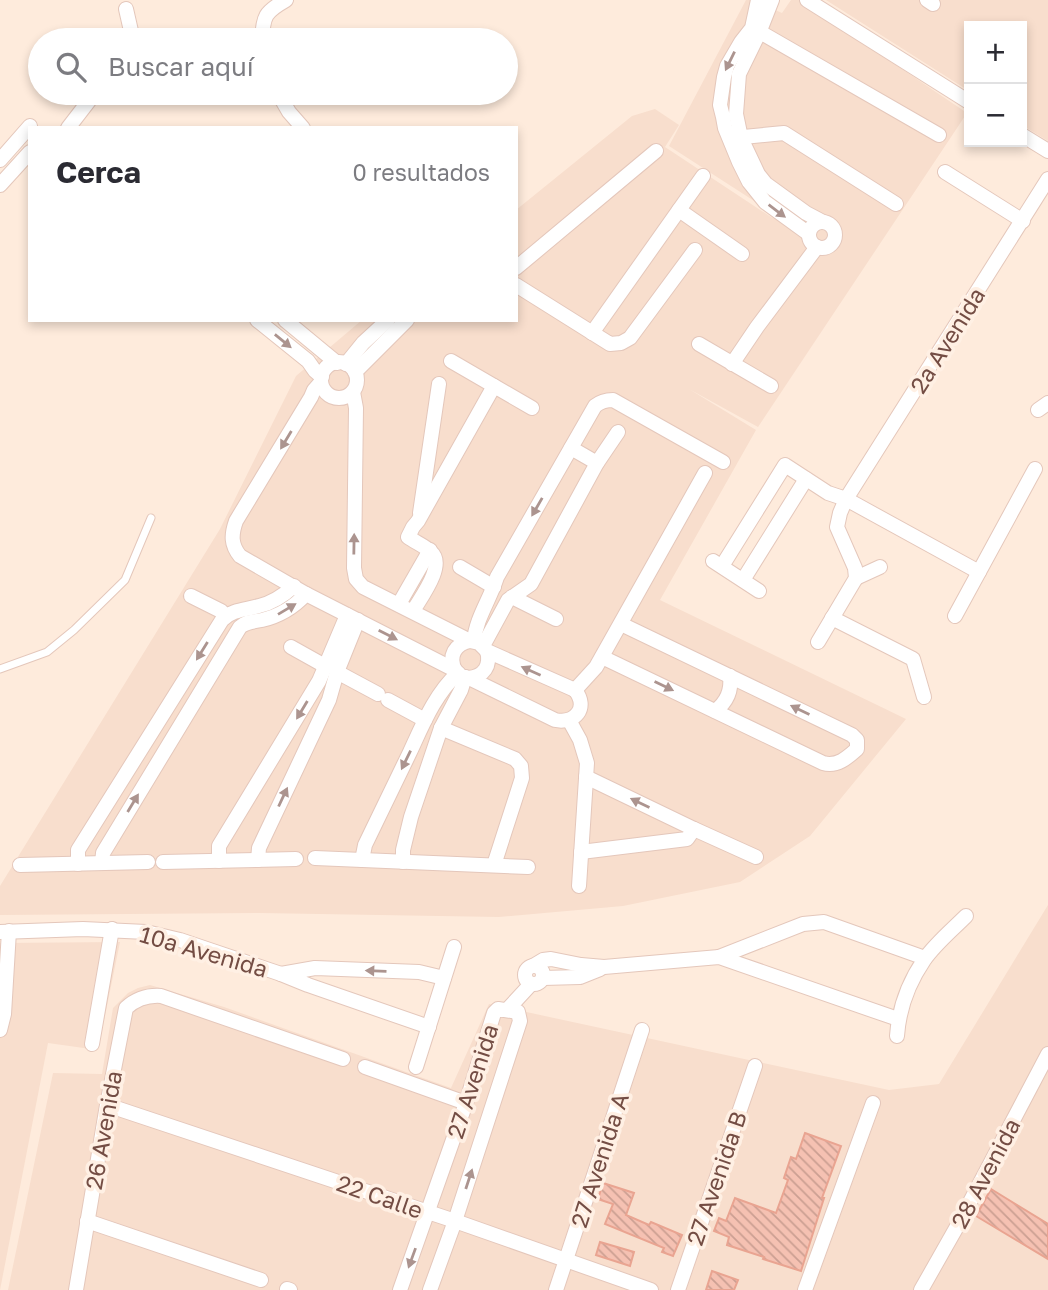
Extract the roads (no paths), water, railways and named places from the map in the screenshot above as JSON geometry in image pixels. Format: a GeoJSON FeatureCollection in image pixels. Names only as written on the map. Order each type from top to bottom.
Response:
{"type":"FeatureCollection","features":[{"type":"Feature","properties":{"kind":"street"},"geometry":{"type":"LineString","coordinates":[[262,28],[262,22],[271,9],[286,0]]}},
{"type":"Feature","properties":{"kind":"street"},"geometry":{"type":"LineString","coordinates":[[756,30],[758,0]]}},
{"type":"Feature","properties":{"kind":"street"},"geometry":{"type":"LineString","coordinates":[[772,0],[756,30],[739,74],[735,138],[739,163],[749,183],[775,210],[808,234]]}},
{"type":"Feature","properties":{"kind":"street"},"geometry":{"type":"LineString","coordinates":[[807,0],[964,99]]}},
{"type":"Feature","properties":{"kind":"street"},"geometry":{"type":"LineString","coordinates":[[126,9],[130,28]]}},
{"type":"Feature","properties":{"kind":"street"},"geometry":{"type":"LineString","coordinates":[[756,30],[939,135]]}},
{"type":"Feature","properties":{"kind":"street"},"geometry":{"type":"LineString","coordinates":[[69,126],[85,105]]}},
{"type":"Feature","properties":{"kind":"street"},"geometry":{"type":"LineString","coordinates":[[285,105],[301,126]]}},
{"type":"Feature","properties":{"kind":"street"},"geometry":{"type":"LineString","coordinates":[[0,160],[28,128]]}},
{"type":"Feature","properties":{"kind":"street"},"geometry":{"type":"LineString","coordinates":[[735,138],[784,133],[896,204]]}},
{"type":"Feature","properties":{"kind":"street"},"geometry":{"type":"LineString","coordinates":[[735,138],[765,184],[806,213],[823,222],[832,227],[835,237],[832,243],[827,247],[817,247],[809,241],[808,234],[813,225],[823,222]]}},
{"type":"Feature","properties":{"kind":"street"},"geometry":{"type":"LineString","coordinates":[[1027,138],[1048,151]]}},
{"type":"Feature","properties":{"kind":"street"},"geometry":{"type":"LineString","coordinates":[[518,266],[656,151]]}},
{"type":"Feature","properties":{"kind":"street"},"geometry":{"type":"LineString","coordinates":[[0,186],[28,154]]}},
{"type":"Feature","properties":{"kind":"street"},"geometry":{"type":"LineString","coordinates":[[946,172],[1023,221]]}},
{"type":"Feature","properties":{"kind":"street"},"geometry":{"type":"LineString","coordinates":[[592,333],[703,176]]}},
{"type":"Feature","properties":{"kind":"street","name":"2a Avenida"},"geometry":{"type":"LineString","coordinates":[[846,499],[1048,179]]}},
{"type":"Feature","properties":{"kind":"street"},"geometry":{"type":"LineString","coordinates":[[679,210],[742,254]]}},
{"type":"Feature","properties":{"kind":"street"},"geometry":{"type":"LineString","coordinates":[[732,363],[817,247]]}},
{"type":"Feature","properties":{"kind":"street"},"geometry":{"type":"LineString","coordinates":[[518,286],[610,344],[616,345],[626,341],[695,250]]}},
{"type":"Feature","properties":{"kind":"street"},"geometry":{"type":"LineString","coordinates":[[259,322],[308,361],[322,379],[325,391],[332,397],[341,398],[353,392],[357,384],[346,366],[288,322]]}},
{"type":"Feature","properties":{"kind":"street"},"geometry":{"type":"LineString","coordinates":[[346,366],[363,343],[386,322]]}},
{"type":"Feature","properties":{"kind":"street"},"geometry":{"type":"LineString","coordinates":[[404,322],[346,366],[329,366],[236,521],[232,534],[234,548],[244,559],[462,675],[562,720],[580,740],[587,763],[579,886]]}},
{"type":"Feature","properties":{"kind":"street"},"geometry":{"type":"LineString","coordinates":[[699,344],[771,386]]}},
{"type":"Feature","properties":{"kind":"street"},"geometry":{"type":"LineString","coordinates":[[451,361],[532,408]]}},
{"type":"Feature","properties":{"kind":"street"},"geometry":{"type":"LineString","coordinates":[[418,522],[439,384]]}},
{"type":"Feature","properties":{"kind":"street"},"geometry":{"type":"LineString","coordinates":[[413,611],[436,568],[435,556],[408,537],[494,386]]}},
{"type":"Feature","properties":{"kind":"street"},"geometry":{"type":"LineString","coordinates":[[353,392],[356,408],[356,579],[363,587],[575,690],[580,696],[581,707],[574,717],[562,720]]}},
{"type":"Feature","properties":{"kind":"street"},"geometry":{"type":"LineString","coordinates":[[362,860],[365,845],[436,699],[449,681],[462,675],[478,676],[485,671],[489,659],[478,645],[475,629],[478,621],[497,578],[594,406],[613,400],[723,462]]}},
{"type":"Feature","properties":{"kind":"street"},"geometry":{"type":"LineString","coordinates":[[478,645],[508,600],[531,583],[597,463],[618,432]]}},
{"type":"Feature","properties":{"kind":"street"},"geometry":{"type":"LineString","coordinates":[[571,448],[597,463]]}},
{"type":"Feature","properties":{"kind":"street"},"geometry":{"type":"LineString","coordinates":[[759,591],[717,564],[785,465],[828,493],[846,499],[979,572]]}},
{"type":"Feature","properties":{"kind":"street"},"geometry":{"type":"LineString","coordinates":[[955,617],[1035,469]]}},
{"type":"Feature","properties":{"kind":"street"},"geometry":{"type":"LineString","coordinates":[[575,690],[602,657],[705,473]]}},
{"type":"Feature","properties":{"kind":"street"},"geometry":{"type":"LineString","coordinates":[[743,580],[806,479]]}},
{"type":"Feature","properties":{"kind":"street"},"geometry":{"type":"LineString","coordinates":[[846,499],[837,527],[855,568],[856,578]]}},
{"type":"Feature","properties":{"kind":"street"},"geometry":{"type":"LineString","coordinates":[[398,604],[429,550]]}},
{"type":"Feature","properties":{"kind":"street"},"geometry":{"type":"LineString","coordinates":[[460,567],[494,587]]}},
{"type":"Feature","properties":{"kind":"street"},"geometry":{"type":"LineString","coordinates":[[818,642],[856,578],[880,567]]}},
{"type":"Feature","properties":{"kind":"street"},"geometry":{"type":"LineString","coordinates":[[78,864],[78,850],[226,616],[300,590]]}},
{"type":"Feature","properties":{"kind":"street"},"geometry":{"type":"LineString","coordinates":[[102,863],[103,853],[240,627],[282,613],[295,605],[300,590]]}},
{"type":"Feature","properties":{"kind":"street"},"geometry":{"type":"LineString","coordinates":[[191,596],[226,616]]}},
{"type":"Feature","properties":{"kind":"street"},"geometry":{"type":"LineString","coordinates":[[512,597],[556,620]]}},
{"type":"Feature","properties":{"kind":"street"},"geometry":{"type":"LineString","coordinates":[[258,860],[259,848],[329,700],[331,669],[353,617]]}},
{"type":"Feature","properties":{"kind":"street"},"geometry":{"type":"LineString","coordinates":[[832,618],[913,659],[924,697]]}},
{"type":"Feature","properties":{"kind":"street"},"geometry":{"type":"LineString","coordinates":[[602,657],[826,764],[838,763],[857,749],[857,740],[852,735],[621,624]]}},
{"type":"Feature","properties":{"kind":"street"},"geometry":{"type":"LineString","coordinates":[[404,862],[403,850],[411,817],[441,728],[461,690],[462,675],[452,662],[453,653],[458,646],[478,645]]}},
{"type":"Feature","properties":{"kind":"street"},"geometry":{"type":"LineString","coordinates":[[291,647],[425,720]]}},
{"type":"Feature","properties":{"kind":"street"},"geometry":{"type":"LineString","coordinates":[[219,861],[219,846],[319,681],[331,669]]}},
{"type":"Feature","properties":{"kind":"street"},"geometry":{"type":"LineString","coordinates":[[715,711],[728,696],[730,677]]}},
{"type":"Feature","properties":{"kind":"street"},"geometry":{"type":"LineString","coordinates":[[441,728],[515,760],[521,766],[522,778],[494,865]]}},
{"type":"Feature","properties":{"kind":"street"},"geometry":{"type":"LineString","coordinates":[[586,777],[756,857]]}},
{"type":"Feature","properties":{"kind":"street"},"geometry":{"type":"LineString","coordinates":[[581,852],[687,839],[694,829]]}},
{"type":"Feature","properties":{"kind":"street"},"geometry":{"type":"LineString","coordinates":[[316,858],[528,866]]}},
{"type":"Feature","properties":{"kind":"street"},"geometry":{"type":"LineString","coordinates":[[20,865],[296,859]]}},
{"type":"Feature","properties":{"kind":"street"},"geometry":{"type":"LineString","coordinates":[[897,1036],[898,1019],[906,994],[925,958],[965,916]]}},
{"type":"Feature","properties":{"kind":"street"},"geometry":{"type":"LineString","coordinates":[[507,1010],[536,976],[580,977],[604,967],[719,957],[803,924],[824,922],[925,958]]}},
{"type":"Feature","properties":{"kind":"street"},"geometry":{"type":"LineString","coordinates":[[92,1044],[112,929]]}},
{"type":"Feature","properties":{"kind":"street","name":"10a Avenida"},"geometry":{"type":"LineString","coordinates":[[4,931],[112,929],[169,937],[429,1027]]}},
{"type":"Feature","properties":{"kind":"street"},"geometry":{"type":"LineString","coordinates":[[0,1030],[4,1014],[4,931]]}},
{"type":"Feature","properties":{"kind":"street"},"geometry":{"type":"LineString","coordinates":[[416,1067],[454,947]]}},
{"type":"Feature","properties":{"kind":"street"},"geometry":{"type":"LineString","coordinates":[[719,957],[898,1019]]}},
{"type":"Feature","properties":{"kind":"street","name":"10a Avenida"},"geometry":{"type":"LineString","coordinates":[[281,974],[315,968],[419,972],[444,978]]}},
{"type":"Feature","properties":{"kind":"street","name":"26 Avenida"},"geometry":{"type":"LineString","coordinates":[[75,1290],[107,1105],[126,1008],[131,1003],[144,997],[161,996],[342,1059]]}},
{"type":"Feature","properties":{"kind":"street","name":"27 Avenida"},"geometry":{"type":"LineString","coordinates":[[400,1290],[429,1213],[494,1013],[498,1009],[518,1012],[520,1021],[456,1222],[430,1290]]}},
{"type":"Feature","properties":{"kind":"street","name":"27 Avenida A"},"geometry":{"type":"LineString","coordinates":[[556,1290],[642,1030]]}},
{"type":"Feature","properties":{"kind":"street","name":"28 Avenida"},"geometry":{"type":"LineString","coordinates":[[921,1290],[1048,1055]]}},
{"type":"Feature","properties":{"kind":"street","name":"27 Avenida B"},"geometry":{"type":"LineString","coordinates":[[678,1290],[755,1066]]}},
{"type":"Feature","properties":{"kind":"street"},"geometry":{"type":"LineString","coordinates":[[365,1067],[466,1103]]}},
{"type":"Feature","properties":{"kind":"street"},"geometry":{"type":"LineString","coordinates":[[805,1290],[873,1103]]}},
{"type":"Feature","properties":{"kind":"street","name":"22 Calle"},"geometry":{"type":"LineString","coordinates":[[107,1105],[651,1290]]}},
{"type":"Feature","properties":{"kind":"street"},"geometry":{"type":"LineString","coordinates":[[88,1220],[261,1280]]}},
{"type":"Feature","properties":{"kind":"lane"},"geometry":{"type":"LineString","coordinates":[[0,669],[47,652],[74,630],[125,580],[151,518]]}}]}
